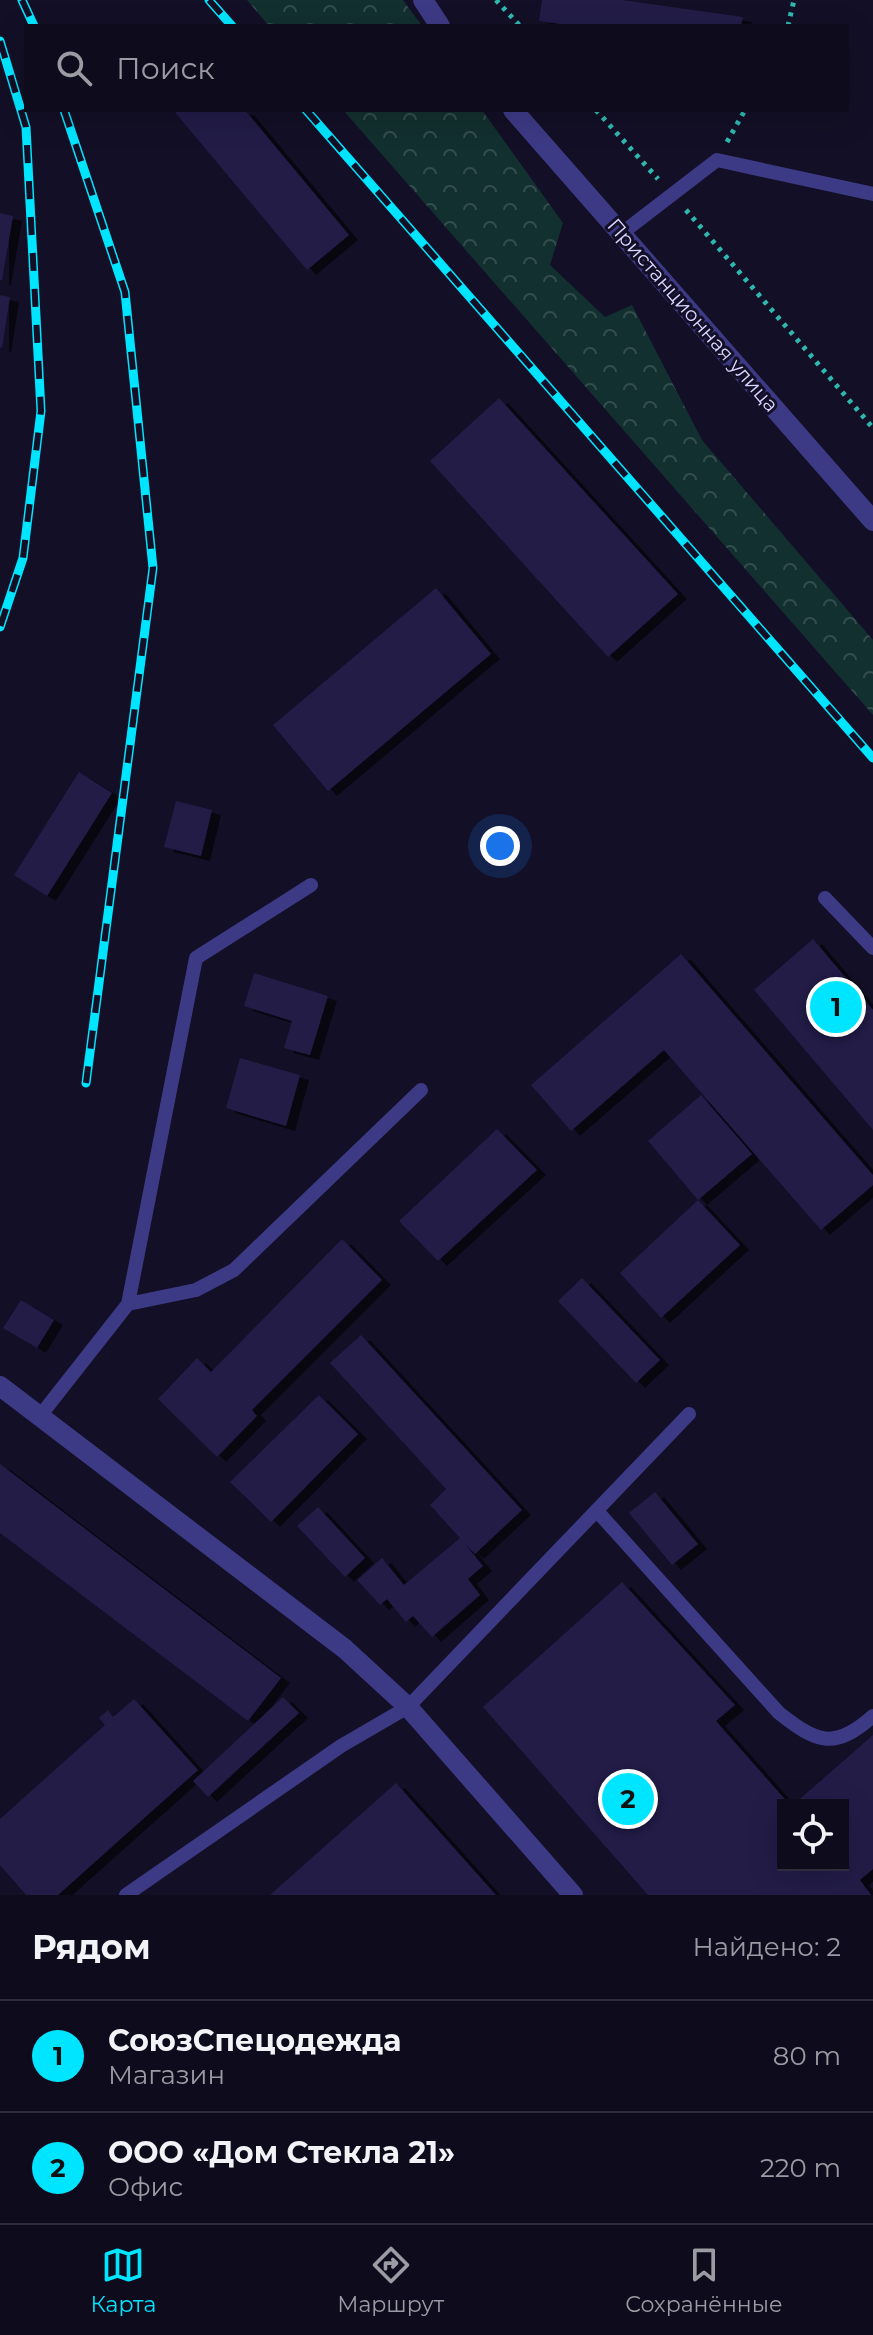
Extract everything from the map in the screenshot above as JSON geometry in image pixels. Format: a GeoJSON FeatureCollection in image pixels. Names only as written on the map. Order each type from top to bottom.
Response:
{"type":"FeatureCollection","features":[{"type":"Feature","properties":{"kind":"street"},"geometry":{"type":"LineString","coordinates":[[423,0],[439,24]]}},
{"type":"Feature","properties":{"kind":"street","name":"Пристанционная улица"},"geometry":{"type":"LineString","coordinates":[[515,112],[873,521]]}},
{"type":"Feature","properties":{"kind":"street"},"geometry":{"type":"LineString","coordinates":[[0,1386],[345,1649],[408,1707],[573,1895]]}},
{"type":"Feature","properties":{"kind":"lane"},"geometry":{"type":"LineString","coordinates":[[622,233],[717,160],[873,194]]}},
{"type":"Feature","properties":{"kind":"lane"},"geometry":{"type":"LineString","coordinates":[[40,1416],[128,1304],[196,958],[311,885]]}},
{"type":"Feature","properties":{"kind":"lane"},"geometry":{"type":"LineString","coordinates":[[825,898],[873,948]]}},
{"type":"Feature","properties":{"kind":"lane"},"geometry":{"type":"LineString","coordinates":[[128,1304],[196,1290],[234,1270],[421,1090]]}},
{"type":"Feature","properties":{"kind":"lane"},"geometry":{"type":"LineString","coordinates":[[126,1895],[341,1746],[408,1707],[689,1414]]}},
{"type":"Feature","properties":{"kind":"lane"},"geometry":{"type":"LineString","coordinates":[[597,1511],[779,1713],[808,1735],[829,1740],[860,1727],[873,1716]]}},
{"type":"Feature","properties":{"kind":"path"},"geometry":{"type":"LineString","coordinates":[[496,0],[518,24]]}},
{"type":"Feature","properties":{"kind":"path"},"geometry":{"type":"LineString","coordinates":[[788,24],[794,0]]}},
{"type":"Feature","properties":{"kind":"path"},"geometry":{"type":"LineString","coordinates":[[598,112],[873,428]]}},
{"type":"Feature","properties":{"kind":"path"},"geometry":{"type":"LineString","coordinates":[[717,160],[744,112]]}},
{"type":"Feature","properties":{"kind":"green space"},"geometry":{"type":"Polygon","coordinates":[[[247,0],[403,0],[421,24],[267,24],[247,0]]]}},
{"type":"Feature","properties":{"kind":"green space"},"geometry":{"type":"Polygon","coordinates":[[[345,112],[483,112],[563,223],[550,265],[605,317],[632,305],[702,440],[873,640],[873,715],[345,112]]]}},
{"type":"Feature","properties":{"kind":"building"},"geometry":{"type":"Polygon","coordinates":[[[542,0],[622,0],[743,17],[741,24],[561,24],[539,21],[542,0]]]}},
{"type":"Feature","properties":{"kind":"building"},"geometry":{"type":"Polygon","coordinates":[[[175,112],[247,112],[349,235],[307,270],[175,112]]]}},
{"type":"Feature","properties":{"kind":"building"},"geometry":{"type":"Polygon","coordinates":[[[0,213],[13,216],[2,280],[0,280],[0,213]]]}},
{"type":"Feature","properties":{"kind":"building"},"geometry":{"type":"Polygon","coordinates":[[[0,295],[10,297],[2,348],[0,347],[0,295]]]}},
{"type":"Feature","properties":{"kind":"building"},"geometry":{"type":"Polygon","coordinates":[[[499,398],[678,594],[608,657],[430,461],[499,398]]]}},
{"type":"Feature","properties":{"kind":"building"},"geometry":{"type":"Polygon","coordinates":[[[436,588],[491,654],[328,791],[273,725],[436,588]]]}},
{"type":"Feature","properties":{"kind":"building"},"geometry":{"type":"Polygon","coordinates":[[[79,772],[112,793],[47,896],[14,875],[79,772]]]}},
{"type":"Feature","properties":{"kind":"building"},"geometry":{"type":"Polygon","coordinates":[[[176,801],[212,810],[201,856],[164,847],[176,801]]]}},
{"type":"Feature","properties":{"kind":"building"},"geometry":{"type":"Polygon","coordinates":[[[813,939],[873,1010],[873,1130],[754,990],[813,939]]]}},
{"type":"Feature","properties":{"kind":"building"},"geometry":{"type":"Polygon","coordinates":[[[681,954],[873,1175],[873,1185],[821,1230],[664,1050],[571,1131],[531,1085],[681,954]]]}},
{"type":"Feature","properties":{"kind":"building"},"geometry":{"type":"Polygon","coordinates":[[[254,973],[328,996],[310,1055],[284,1048],[292,1021],[244,1006],[254,973]]]}},
{"type":"Feature","properties":{"kind":"building"},"geometry":{"type":"Polygon","coordinates":[[[240,1058],[300,1075],[286,1126],[226,1108],[240,1058]]]}},
{"type":"Feature","properties":{"kind":"building"},"geometry":{"type":"Polygon","coordinates":[[[701,1095],[752,1154],[698,1200],[648,1141],[701,1095]]]}},
{"type":"Feature","properties":{"kind":"building"},"geometry":{"type":"Polygon","coordinates":[[[497,1129],[537,1170],[438,1261],[399,1221],[497,1129]]]}},
{"type":"Feature","properties":{"kind":"building"},"geometry":{"type":"Polygon","coordinates":[[[698,1200],[740,1245],[661,1318],[620,1273],[698,1200]]]}},
{"type":"Feature","properties":{"kind":"building"},"geometry":{"type":"Polygon","coordinates":[[[342,1239],[382,1280],[252,1410],[257,1416],[217,1457],[158,1399],[197,1358],[211,1372],[342,1239]]]}},
{"type":"Feature","properties":{"kind":"building"},"geometry":{"type":"Polygon","coordinates":[[[582,1278],[660,1360],[636,1383],[558,1301],[582,1278]]]}},
{"type":"Feature","properties":{"kind":"building"},"geometry":{"type":"Polygon","coordinates":[[[21,1300],[54,1320],[37,1348],[3,1328],[21,1300]]]}},
{"type":"Feature","properties":{"kind":"building"},"geometry":{"type":"Polygon","coordinates":[[[361,1335],[522,1510],[475,1554],[465,1544],[483,1566],[468,1579],[480,1595],[432,1637],[413,1616],[406,1622],[387,1599],[380,1605],[357,1580],[382,1558],[404,1585],[460,1538],[430,1505],[446,1489],[330,1363],[361,1335]]]}},
{"type":"Feature","properties":{"kind":"building"},"geometry":{"type":"Polygon","coordinates":[[[319,1395],[358,1434],[271,1522],[230,1482],[319,1395]]]}},
{"type":"Feature","properties":{"kind":"building"},"geometry":{"type":"Polygon","coordinates":[[[0,1464],[281,1678],[248,1721],[0,1533],[0,1464]]]}},
{"type":"Feature","properties":{"kind":"building"},"geometry":{"type":"Polygon","coordinates":[[[655,1492],[698,1544],[672,1565],[629,1513],[655,1492]]]}},
{"type":"Feature","properties":{"kind":"building"},"geometry":{"type":"Polygon","coordinates":[[[318,1507],[365,1558],[345,1577],[297,1526],[318,1507]]]}},
{"type":"Feature","properties":{"kind":"building"},"geometry":{"type":"Polygon","coordinates":[[[622,1582],[735,1705],[716,1721],[785,1799],[777,1799],[777,1871],[849,1871],[849,1799],[800,1799],[873,1735],[873,1869],[860,1880],[871,1895],[648,1895],[483,1707],[622,1582]]]}},
{"type":"Feature","properties":{"kind":"building"},"geometry":{"type":"Polygon","coordinates":[[[283,1697],[299,1713],[208,1797],[193,1781],[283,1697]]]}},
{"type":"Feature","properties":{"kind":"building"},"geometry":{"type":"Polygon","coordinates":[[[134,1699],[198,1770],[58,1895],[26,1895],[0,1865],[0,1819],[105,1725],[99,1718],[108,1710],[113,1717],[134,1699]]]}},
{"type":"Feature","properties":{"kind":"building"},"geometry":{"type":"Polygon","coordinates":[[[396,1783],[496,1895],[270,1895],[396,1783]]]}},
{"type":"Feature","properties":{"kind":"railway"},"geometry":{"type":"LineString","coordinates":[[22,0],[33,24]]}},
{"type":"Feature","properties":{"kind":"railway"},"geometry":{"type":"LineString","coordinates":[[209,0],[230,24]]}},
{"type":"Feature","properties":{"kind":"railway"},"geometry":{"type":"LineString","coordinates":[[0,41],[26,127],[41,411],[23,558],[0,627]]}},
{"type":"Feature","properties":{"kind":"railway"},"geometry":{"type":"LineString","coordinates":[[65,112],[125,292],[153,568],[86,1083]]}},
{"type":"Feature","properties":{"kind":"railway"},"geometry":{"type":"LineString","coordinates":[[308,112],[873,758]]}},
{"type":"Feature","properties":{"kind":"place","name":"СоюзСпецодежда"},"geometry":{"type":"Point","coordinates":[836,1007]}},
{"type":"Feature","properties":{"kind":"place","name":"ООО «Дом Стекла 21»"},"geometry":{"type":"Point","coordinates":[628,1799]}}]}
